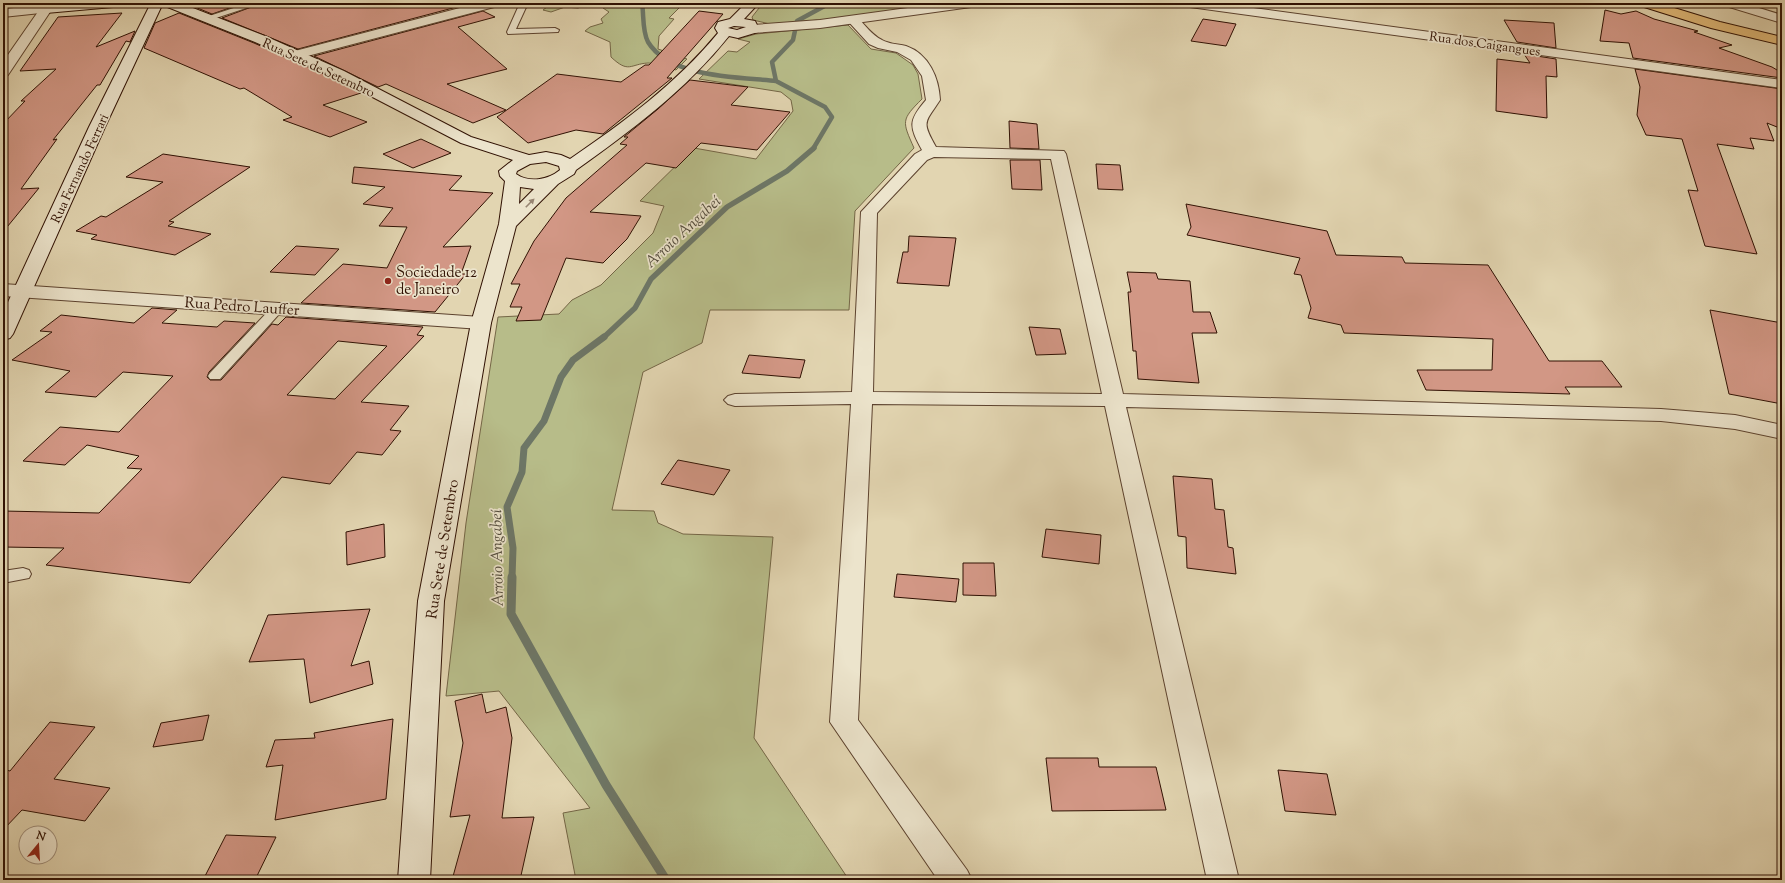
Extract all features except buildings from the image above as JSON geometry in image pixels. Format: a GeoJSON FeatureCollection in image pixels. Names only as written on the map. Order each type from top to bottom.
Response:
{"type":"FeatureCollection","features":[{"type":"Feature","properties":{"kind":"main road"},"geometry":{"type":"LineString","coordinates":[[1645,3],[1716,25],[1782,42]]}},
{"type":"Feature","properties":{"kind":"main road"},"geometry":{"type":"LineString","coordinates":[[1716,25],[1775,53]]}},
{"type":"Feature","properties":{"kind":"street"},"geometry":{"type":"LineString","coordinates":[[3,13],[48,6],[113,3]]}},
{"type":"Feature","properties":{"kind":"street","name":"Rua Fernando Ferrari"},"geometry":{"type":"LineString","coordinates":[[3,334],[97,127],[157,3]]}},
{"type":"Feature","properties":{"kind":"street","name":"Rua Sete de Setembro"},"geometry":{"type":"LineString","coordinates":[[169,3],[339,74],[466,140],[527,159]]}},
{"type":"Feature","properties":{"kind":"street"},"geometry":{"type":"LineString","coordinates":[[296,55],[428,19],[494,3]]}},
{"type":"Feature","properties":{"kind":"street"},"geometry":{"type":"LineString","coordinates":[[618,131],[546,157],[527,159],[507,171],[510,178],[531,184],[552,181],[565,175],[569,167],[653,107],[699,64],[732,29],[753,3]]}},
{"type":"Feature","properties":{"kind":"street"},"geometry":{"type":"LineString","coordinates":[[732,29],[747,23],[751,24],[753,29],[820,24],[971,3]]}},
{"type":"Feature","properties":{"kind":"street","name":"Rua dos Caigangues"},"geometry":{"type":"LineString","coordinates":[[1190,3],[1781,83]]}},
{"type":"Feature","properties":{"kind":"street"},"geometry":{"type":"LineString","coordinates":[[1730,3],[1782,19]]}},
{"type":"Feature","properties":{"kind":"street"},"geometry":{"type":"LineString","coordinates":[[3,72],[48,6]]}},
{"type":"Feature","properties":{"kind":"street"},"geometry":{"type":"LineString","coordinates":[[853,20],[876,43],[903,50],[914,55],[923,63],[933,88],[934,100],[920,116],[919,122],[922,135],[931,152]]}},
{"type":"Feature","properties":{"kind":"street","name":"Rua Sete de Setembro"},"geometry":{"type":"LineString","coordinates":[[414,880],[431,601],[481,322],[508,224],[510,178],[489,163],[466,140]]}},
{"type":"Feature","properties":{"kind":"street"},"geometry":{"type":"LineString","coordinates":[[956,880],[844,722],[862,398],[870,212],[921,156],[931,152],[1058,154],[1116,400],[1223,880]]}},
{"type":"Feature","properties":{"kind":"street"},"geometry":{"type":"LineString","coordinates":[[546,157],[562,160],[569,167]]}},
{"type":"Feature","properties":{"kind":"street"},"geometry":{"type":"LineString","coordinates":[[508,224],[552,181]]}},
{"type":"Feature","properties":{"kind":"street","name":"Rua Pedro Lauffer"},"geometry":{"type":"LineString","coordinates":[[3,290],[481,322]]}},
{"type":"Feature","properties":{"kind":"street"},"geometry":{"type":"LineString","coordinates":[[735,400],[862,398],[1116,400],[1661,415],[1735,422],[1782,432]]}},
{"type":"Feature","properties":{"kind":"lane"},"geometry":{"type":"LineString","coordinates":[[207,18],[257,3]]}},
{"type":"Feature","properties":{"kind":"lane"},"geometry":{"type":"LineString","coordinates":[[524,3],[511,32],[555,30]]}},
{"type":"Feature","properties":{"kind":"lane"},"geometry":{"type":"LineString","coordinates":[[215,376],[277,309]]}},
{"type":"Feature","properties":{"kind":"lane"},"geometry":{"type":"LineString","coordinates":[[3,577],[23,574]]}},
{"type":"Feature","properties":{"kind":"green space"},"geometry":{"type":"Polygon","coordinates":[[[591,3],[578,8],[565,7],[551,12],[543,10],[551,4],[591,3]]]}},
{"type":"Feature","properties":{"kind":"green space"},"geometry":{"type":"Polygon","coordinates":[[[604,3],[684,3],[669,18],[674,19],[659,36],[658,49],[687,59],[676,70],[651,63],[626,67],[617,62],[611,57],[610,42],[585,31],[590,27],[603,23],[601,19],[609,12],[603,8],[604,3]]]}},
{"type":"Feature","properties":{"kind":"green space"},"geometry":{"type":"Polygon","coordinates":[[[763,3],[950,3],[831,19],[770,24],[753,20],[752,17],[763,3]]]}},
{"type":"Feature","properties":{"kind":"green space"},"geometry":{"type":"Polygon","coordinates":[[[848,25],[871,49],[896,53],[913,65],[918,74],[922,99],[910,112],[906,121],[907,132],[914,148],[855,211],[849,310],[710,310],[702,343],[643,372],[612,510],[654,511],[658,523],[683,534],[773,537],[754,738],[849,880],[576,880],[563,813],[590,808],[499,691],[446,696],[466,523],[498,317],[559,314],[572,300],[601,285],[653,233],[664,206],[640,201],[694,148],[756,159],[793,111],[791,100],[781,92],[699,79],[728,51],[737,52],[750,42],[738,39],[756,34],[848,25]]]}},
{"type":"Feature","properties":{"kind":"waterway"},"geometry":{"type":"LineString","coordinates":[[642,3],[646,38],[658,54],[672,63],[706,74],[776,81]]}},
{"type":"Feature","properties":{"kind":"waterway","name":"Arroio Angabeí"},"geometry":{"type":"LineString","coordinates":[[776,81],[772,62],[793,40],[797,21],[830,3]]}},
{"type":"Feature","properties":{"kind":"waterway","name":"Arroio Angabeí"},"geometry":{"type":"LineString","coordinates":[[776,81],[825,107],[832,117],[813,149]]}},
{"type":"Feature","properties":{"kind":"waterway","name":"Arroio Angabeí"},"geometry":{"type":"LineString","coordinates":[[603,338],[635,308],[651,279],[727,207],[787,171],[813,149]]}},
{"type":"Feature","properties":{"kind":"waterway","name":"Arroio Angabeí"},"geometry":{"type":"LineString","coordinates":[[512,578],[513,548],[507,507],[522,472],[524,448],[544,421],[561,377],[573,360],[604,337]]}},
{"type":"Feature","properties":{"kind":"waterway","name":"Arroio Angabeí"},"geometry":{"type":"LineString","coordinates":[[512,577],[511,614],[606,785],[666,880]]}},
{"type":"Feature","properties":{"kind":"place","name":"Sociedade 12 de Janeiro"},"geometry":{"type":"Point","coordinates":[388,281]}}]}
